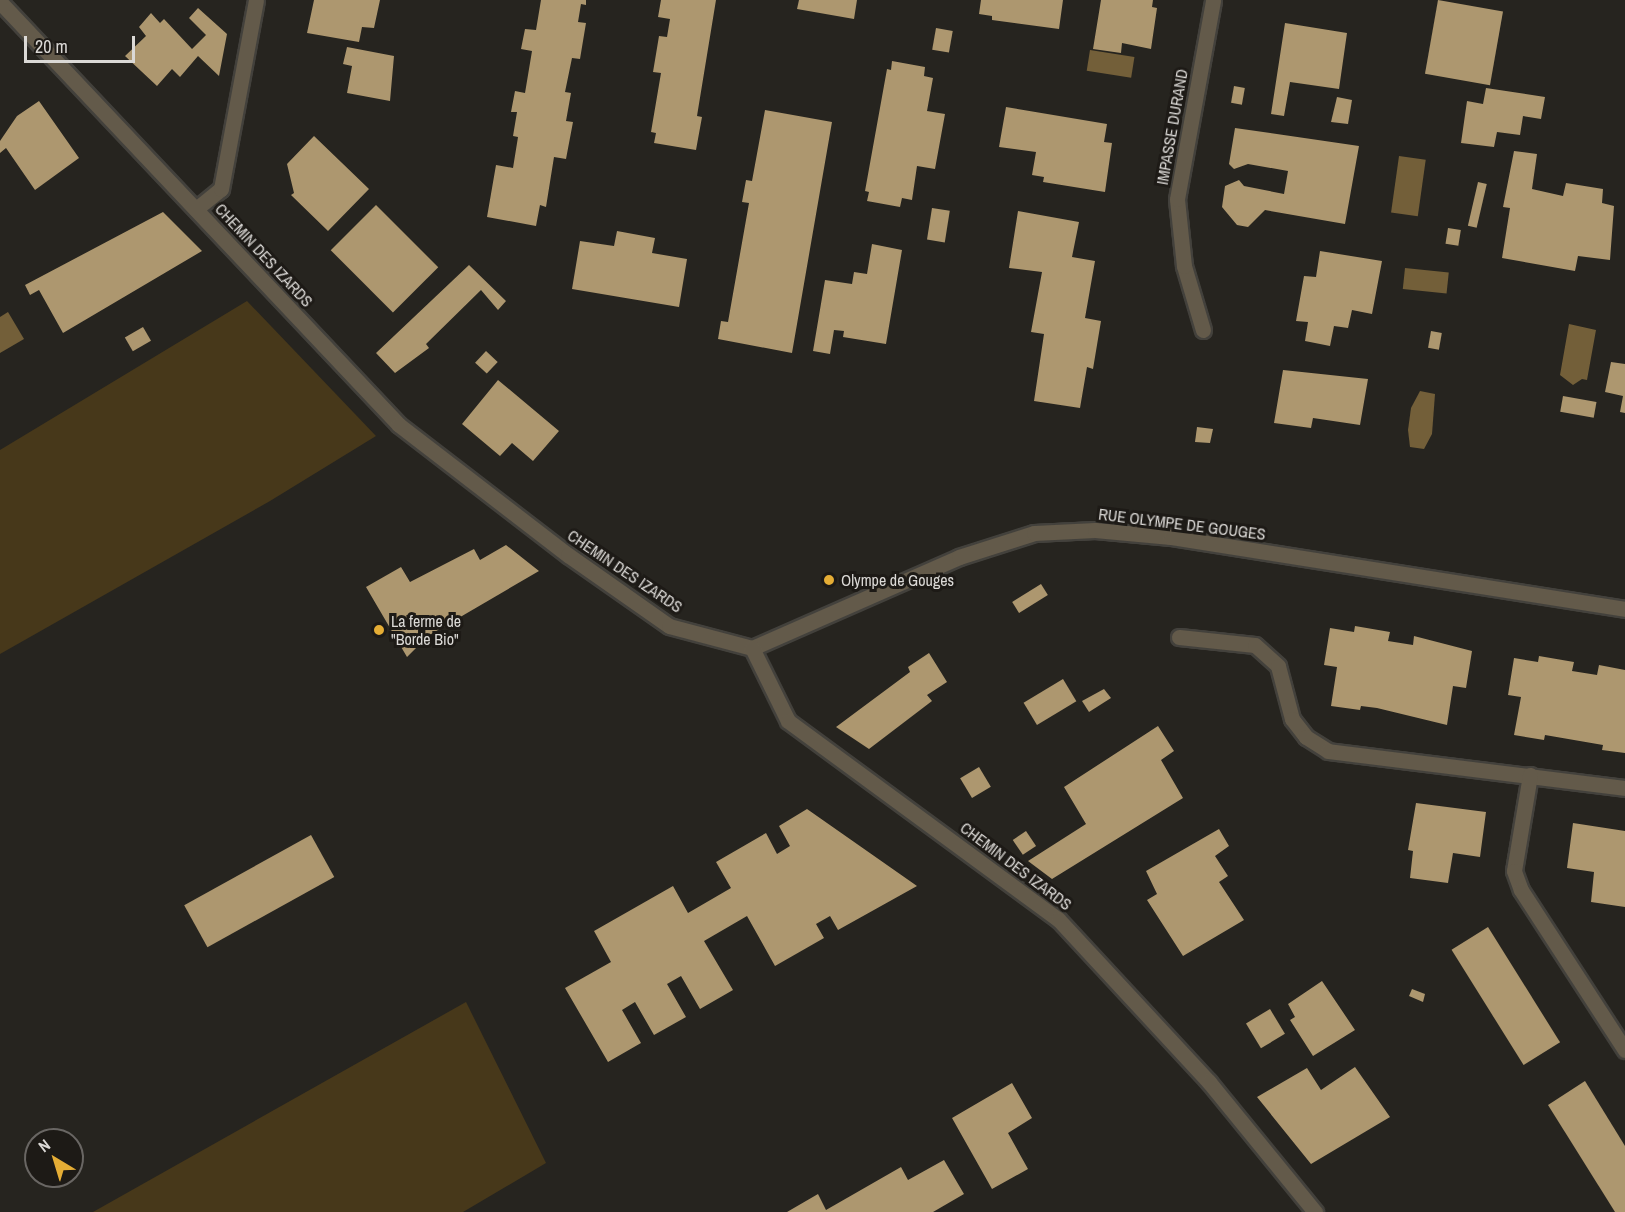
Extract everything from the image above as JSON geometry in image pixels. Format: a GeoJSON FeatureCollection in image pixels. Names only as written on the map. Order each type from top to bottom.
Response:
{"type":"FeatureCollection","features":[{"type":"Feature","properties":{"kind":"street"},"geometry":{"type":"LineString","coordinates":[[196,209],[221,189],[256,0]]}},
{"type":"Feature","properties":{"kind":"street","name":"IMPASSE DURAND"},"geometry":{"type":"LineString","coordinates":[[1203,330],[1184,266],[1176,199],[1213,0]]}},
{"type":"Feature","properties":{"kind":"street","name":"CHEMIN DES IZARDS"},"geometry":{"type":"LineString","coordinates":[[0,2],[399,425],[458,473],[669,626],[752,648],[788,721],[1058,920],[1209,1082],[1315,1212]]}},
{"type":"Feature","properties":{"kind":"street","name":"RUE OLYMPE DE GOUGES"},"geometry":{"type":"LineString","coordinates":[[752,648],[959,557],[1034,533],[1095,530],[1171,537],[1625,609]]}},
{"type":"Feature","properties":{"kind":"street"},"geometry":{"type":"LineString","coordinates":[[1179,637],[1255,645],[1278,666],[1292,719],[1306,737],[1328,751],[1625,788]]}},
{"type":"Feature","properties":{"kind":"street"},"geometry":{"type":"LineString","coordinates":[[1530,775],[1514,871],[1521,890],[1625,1050]]}},
{"type":"Feature","properties":{"kind":"shaded area"},"geometry":{"type":"Polygon","coordinates":[[[1090,50],[1134,57],[1131,78],[1087,71],[1090,50]]]}},
{"type":"Feature","properties":{"kind":"shaded area"},"geometry":{"type":"Polygon","coordinates":[[[1399,156],[1426,160],[1418,216],[1391,212],[1399,156]]]}},
{"type":"Feature","properties":{"kind":"shaded area"},"geometry":{"type":"Polygon","coordinates":[[[1405,268],[1449,273],[1447,293],[1403,289],[1405,268]]]}},
{"type":"Feature","properties":{"kind":"shaded area"},"geometry":{"type":"Polygon","coordinates":[[[247,301],[376,436],[270,501],[0,654],[0,450],[247,301]]]}},
{"type":"Feature","properties":{"kind":"shaded area"},"geometry":{"type":"Polygon","coordinates":[[[8,312],[24,339],[0,353],[0,317],[8,312]]]}},
{"type":"Feature","properties":{"kind":"shaded area"},"geometry":{"type":"Polygon","coordinates":[[[1569,324],[1596,330],[1587,380],[1582,379],[1573,385],[1560,375],[1569,324]]]}},
{"type":"Feature","properties":{"kind":"shaded area"},"geometry":{"type":"Polygon","coordinates":[[[1420,391],[1435,394],[1432,434],[1424,449],[1410,447],[1408,430],[1411,408],[1420,391]]]}},
{"type":"Feature","properties":{"kind":"shaded area"},"geometry":{"type":"Polygon","coordinates":[[[466,1002],[546,1163],[463,1212],[93,1212],[466,1002]]]}},
{"type":"Feature","properties":{"kind":"building"},"geometry":{"type":"Polygon","coordinates":[[[314,0],[380,0],[374,28],[362,27],[359,42],[307,33],[314,0]]]}},
{"type":"Feature","properties":{"kind":"building"},"geometry":{"type":"Polygon","coordinates":[[[541,0],[586,0],[586,5],[581,4],[578,22],[586,23],[580,59],[572,58],[565,92],[571,93],[566,121],[573,122],[566,159],[554,157],[546,207],[540,205],[536,226],[487,217],[496,165],[513,168],[518,137],[513,136],[517,112],[511,112],[515,91],[525,93],[532,51],[521,49],[525,29],[536,30],[541,0]]]}},
{"type":"Feature","properties":{"kind":"building"},"geometry":{"type":"Polygon","coordinates":[[[661,0],[716,0],[697,116],[702,117],[696,150],[654,143],[656,133],[651,132],[661,73],[653,72],[659,36],[667,37],[670,19],[658,17],[661,0]]]}},
{"type":"Feature","properties":{"kind":"building"},"geometry":{"type":"Polygon","coordinates":[[[799,0],[857,0],[854,19],[797,9],[799,0]]]}},
{"type":"Feature","properties":{"kind":"building"},"geometry":{"type":"Polygon","coordinates":[[[981,0],[1063,0],[1059,29],[992,20],[992,16],[979,14],[981,0]]]}},
{"type":"Feature","properties":{"kind":"building"},"geometry":{"type":"Polygon","coordinates":[[[1101,0],[1153,0],[1152,7],[1157,8],[1151,49],[1122,43],[1121,53],[1093,49],[1101,0]]]}},
{"type":"Feature","properties":{"kind":"building"},"geometry":{"type":"Polygon","coordinates":[[[1438,0],[1503,11],[1490,85],[1425,74],[1438,0]]]}},
{"type":"Feature","properties":{"kind":"building"},"geometry":{"type":"Polygon","coordinates":[[[198,8],[227,34],[219,76],[198,56],[180,77],[172,69],[157,86],[125,56],[146,36],[139,27],[151,13],[160,23],[164,19],[192,49],[206,35],[189,18],[198,8]]]}},
{"type":"Feature","properties":{"kind":"building"},"geometry":{"type":"Polygon","coordinates":[[[1285,23],[1347,33],[1339,89],[1290,82],[1284,116],[1271,114],[1285,23]]]}},
{"type":"Feature","properties":{"kind":"building"},"geometry":{"type":"Polygon","coordinates":[[[936,28],[953,31],[949,53],[932,50],[936,28]]]}},
{"type":"Feature","properties":{"kind":"building"},"geometry":{"type":"Polygon","coordinates":[[[347,47],[394,56],[390,101],[347,93],[352,66],[343,64],[347,47]]]}},
{"type":"Feature","properties":{"kind":"building"},"geometry":{"type":"Polygon","coordinates":[[[892,61],[925,67],[924,76],[933,78],[927,111],[945,114],[935,169],[917,166],[912,200],[902,198],[900,207],[867,201],[869,192],[865,191],[887,69],[891,70],[892,61]]]}},
{"type":"Feature","properties":{"kind":"building"},"geometry":{"type":"Polygon","coordinates":[[[1234,86],[1245,88],[1242,105],[1231,103],[1234,86]]]}},
{"type":"Feature","properties":{"kind":"building"},"geometry":{"type":"Polygon","coordinates":[[[1486,88],[1545,97],[1541,119],[1523,116],[1520,135],[1497,132],[1494,147],[1461,143],[1467,101],[1483,104],[1486,88]]]}},
{"type":"Feature","properties":{"kind":"building"},"geometry":{"type":"Polygon","coordinates":[[[1337,97],[1352,100],[1348,124],[1331,122],[1337,97]]]}},
{"type":"Feature","properties":{"kind":"building"},"geometry":{"type":"Polygon","coordinates":[[[39,101],[79,158],[35,190],[6,148],[0,153],[0,141],[17,116],[39,101]]]}},
{"type":"Feature","properties":{"kind":"building"},"geometry":{"type":"Polygon","coordinates":[[[1006,107],[1107,124],[1104,142],[1112,143],[1105,192],[1043,182],[1044,177],[1032,175],[1036,152],[999,147],[1006,107]]]}},
{"type":"Feature","properties":{"kind":"building"},"geometry":{"type":"Polygon","coordinates":[[[765,110],[832,122],[792,353],[718,339],[721,321],[728,322],[749,203],[742,202],[746,180],[752,181],[765,110]]]}},
{"type":"Feature","properties":{"kind":"building"},"geometry":{"type":"Polygon","coordinates":[[[1235,128],[1359,146],[1345,224],[1265,210],[1248,227],[1237,225],[1222,207],[1225,186],[1239,180],[1244,186],[1284,194],[1288,171],[1248,164],[1234,169],[1229,164],[1235,128]]]}},
{"type":"Feature","properties":{"kind":"building"},"geometry":{"type":"Polygon","coordinates":[[[314,136],[369,189],[328,231],[291,195],[294,193],[287,164],[314,136]]]}},
{"type":"Feature","properties":{"kind":"building"},"geometry":{"type":"Polygon","coordinates":[[[1514,151],[1537,154],[1532,189],[1563,196],[1566,183],[1603,189],[1602,203],[1614,206],[1610,260],[1578,256],[1575,271],[1502,258],[1510,208],[1503,207],[1514,151]]]}},
{"type":"Feature","properties":{"kind":"building"},"geometry":{"type":"Polygon","coordinates":[[[1478,182],[1487,184],[1477,228],[1468,226],[1478,182]]]}},
{"type":"Feature","properties":{"kind":"building"},"geometry":{"type":"Polygon","coordinates":[[[376,205],[438,267],[393,312],[331,250],[376,205]]]}},
{"type":"Feature","properties":{"kind":"building"},"geometry":{"type":"Polygon","coordinates":[[[932,208],[950,211],[945,242],[927,240],[932,208]]]}},
{"type":"Feature","properties":{"kind":"building"},"geometry":{"type":"Polygon","coordinates":[[[1018,211],[1079,222],[1072,257],[1095,261],[1085,318],[1101,321],[1093,369],[1087,367],[1080,408],[1034,401],[1044,334],[1031,332],[1042,272],[1009,268],[1018,211]]]}},
{"type":"Feature","properties":{"kind":"building"},"geometry":{"type":"Polygon","coordinates":[[[163,212],[202,251],[63,333],[39,290],[30,295],[25,285],[163,212]]]}},
{"type":"Feature","properties":{"kind":"building"},"geometry":{"type":"Polygon","coordinates":[[[1448,228],[1461,230],[1458,246],[1445,244],[1448,228]]]}},
{"type":"Feature","properties":{"kind":"building"},"geometry":{"type":"Polygon","coordinates":[[[617,231],[655,238],[652,253],[687,259],[679,307],[572,289],[580,241],[614,246],[617,231]]]}},
{"type":"Feature","properties":{"kind":"building"},"geometry":{"type":"Polygon","coordinates":[[[872,244],[902,250],[886,344],[843,337],[844,331],[834,330],[830,354],[813,351],[825,280],[852,284],[854,272],[867,274],[872,244]]]}},
{"type":"Feature","properties":{"kind":"building"},"geometry":{"type":"Polygon","coordinates":[[[1320,251],[1382,261],[1372,314],[1352,310],[1348,328],[1334,326],[1330,346],[1305,341],[1308,322],[1296,321],[1304,276],[1316,277],[1320,251]]]}},
{"type":"Feature","properties":{"kind":"building"},"geometry":{"type":"Polygon","coordinates":[[[469,265],[506,301],[498,310],[481,290],[426,344],[429,348],[395,373],[376,353],[469,265]]]}},
{"type":"Feature","properties":{"kind":"building"},"geometry":{"type":"Polygon","coordinates":[[[143,327],[151,341],[133,351],[125,338],[143,327]]]}},
{"type":"Feature","properties":{"kind":"building"},"geometry":{"type":"Polygon","coordinates":[[[1431,331],[1442,333],[1439,350],[1428,348],[1431,331]]]}},
{"type":"Feature","properties":{"kind":"building"},"geometry":{"type":"Polygon","coordinates":[[[486,351],[498,362],[487,374],[475,363],[486,351]]]}},
{"type":"Feature","properties":{"kind":"building"},"geometry":{"type":"Polygon","coordinates":[[[1611,362],[1625,364],[1625,413],[1620,412],[1623,396],[1605,392],[1611,362]]]}},
{"type":"Feature","properties":{"kind":"building"},"geometry":{"type":"Polygon","coordinates":[[[1283,370],[1368,379],[1360,425],[1313,418],[1311,428],[1274,423],[1283,370]]]}},
{"type":"Feature","properties":{"kind":"building"},"geometry":{"type":"Polygon","coordinates":[[[498,380],[559,431],[533,461],[512,443],[500,456],[462,424],[498,380]]]}},
{"type":"Feature","properties":{"kind":"building"},"geometry":{"type":"Polygon","coordinates":[[[1563,396],[1596,402],[1594,418],[1560,412],[1563,396]]]}},
{"type":"Feature","properties":{"kind":"building"},"geometry":{"type":"Polygon","coordinates":[[[1197,427],[1213,429],[1210,443],[1195,442],[1197,427]]]}},
{"type":"Feature","properties":{"kind":"building"},"geometry":{"type":"Polygon","coordinates":[[[506,545],[539,571],[414,644],[416,648],[407,657],[366,587],[401,567],[410,582],[474,549],[480,560],[506,545]]]}},
{"type":"Feature","properties":{"kind":"building"},"geometry":{"type":"Polygon","coordinates":[[[1041,584],[1048,595],[1019,613],[1012,602],[1041,584]]]}},
{"type":"Feature","properties":{"kind":"building"},"geometry":{"type":"Polygon","coordinates":[[[1355,626],[1390,632],[1388,641],[1413,645],[1414,636],[1472,651],[1466,688],[1453,686],[1447,725],[1377,708],[1361,706],[1360,710],[1331,706],[1337,667],[1324,665],[1330,628],[1354,632],[1355,626]]]}},
{"type":"Feature","properties":{"kind":"building"},"geometry":{"type":"Polygon","coordinates":[[[929,653],[947,682],[927,695],[932,701],[869,749],[836,727],[910,672],[908,667],[929,653]]]}},
{"type":"Feature","properties":{"kind":"building"},"geometry":{"type":"Polygon","coordinates":[[[1539,656],[1574,662],[1572,671],[1597,675],[1599,665],[1625,670],[1625,753],[1602,750],[1603,745],[1545,735],[1544,740],[1514,735],[1521,697],[1508,695],[1514,658],[1538,662],[1539,656]]]}},
{"type":"Feature","properties":{"kind":"building"},"geometry":{"type":"Polygon","coordinates":[[[1063,679],[1076,701],[1037,725],[1024,703],[1063,679]]]}},
{"type":"Feature","properties":{"kind":"building"},"geometry":{"type":"Polygon","coordinates":[[[1104,689],[1111,698],[1089,712],[1082,701],[1104,689]]]}},
{"type":"Feature","properties":{"kind":"building"},"geometry":{"type":"Polygon","coordinates":[[[1158,726],[1174,751],[1161,760],[1183,798],[1052,879],[1028,861],[1086,824],[1064,787],[1158,726]]]}},
{"type":"Feature","properties":{"kind":"building"},"geometry":{"type":"Polygon","coordinates":[[[979,767],[991,787],[972,798],[960,778],[979,767]]]}},
{"type":"Feature","properties":{"kind":"building"},"geometry":{"type":"Polygon","coordinates":[[[1416,803],[1486,812],[1480,857],[1453,853],[1448,883],[1410,878],[1413,851],[1408,850],[1416,803]]]}},
{"type":"Feature","properties":{"kind":"building"},"geometry":{"type":"Polygon","coordinates":[[[807,809],[917,886],[838,930],[830,916],[816,924],[824,938],[775,966],[747,916],[704,941],[733,990],[700,1009],[681,976],[667,984],[686,1017],[654,1035],[635,1002],[622,1010],[641,1043],[608,1062],[565,988],[611,962],[594,931],[673,886],[688,913],[731,888],[716,862],[766,833],[777,854],[790,846],[779,826],[807,809]]]}},
{"type":"Feature","properties":{"kind":"building"},"geometry":{"type":"Polygon","coordinates":[[[1573,823],[1625,831],[1625,907],[1591,902],[1594,872],[1567,868],[1573,823]]]}},
{"type":"Feature","properties":{"kind":"building"},"geometry":{"type":"Polygon","coordinates":[[[1219,829],[1229,846],[1215,856],[1228,876],[1219,882],[1244,920],[1183,956],[1147,900],[1157,894],[1146,871],[1219,829]]]}},
{"type":"Feature","properties":{"kind":"building"},"geometry":{"type":"Polygon","coordinates":[[[1026,831],[1036,846],[1023,855],[1013,840],[1026,831]]]}},
{"type":"Feature","properties":{"kind":"building"},"geometry":{"type":"Polygon","coordinates":[[[311,835],[334,877],[207,947],[184,905],[311,835]]]}},
{"type":"Feature","properties":{"kind":"building"},"geometry":{"type":"Polygon","coordinates":[[[1488,927],[1560,1042],[1524,1065],[1452,950],[1488,927]]]}},
{"type":"Feature","properties":{"kind":"building"},"geometry":{"type":"Polygon","coordinates":[[[1322,981],[1355,1030],[1313,1056],[1290,1020],[1295,1017],[1288,1004],[1322,981]]]}},
{"type":"Feature","properties":{"kind":"building"},"geometry":{"type":"Polygon","coordinates":[[[1412,989],[1425,994],[1423,1002],[1409,996],[1412,989]]]}},
{"type":"Feature","properties":{"kind":"building"},"geometry":{"type":"Polygon","coordinates":[[[1270,1009],[1285,1034],[1261,1048],[1246,1023],[1270,1009]]]}},
{"type":"Feature","properties":{"kind":"building"},"geometry":{"type":"Polygon","coordinates":[[[1355,1067],[1390,1117],[1311,1164],[1257,1097],[1307,1068],[1321,1090],[1355,1067]]]}},
{"type":"Feature","properties":{"kind":"building"},"geometry":{"type":"Polygon","coordinates":[[[1585,1081],[1625,1146],[1625,1212],[1615,1212],[1548,1105],[1585,1081]]]}},
{"type":"Feature","properties":{"kind":"building"},"geometry":{"type":"Polygon","coordinates":[[[1012,1083],[1032,1118],[1008,1133],[1028,1169],[992,1189],[952,1118],[1012,1083]]]}},
{"type":"Feature","properties":{"kind":"building"},"geometry":{"type":"Polygon","coordinates":[[[944,1160],[964,1194],[933,1212],[787,1212],[818,1194],[826,1210],[901,1167],[908,1180],[944,1160]]]}},
{"type":"Feature","properties":{"kind":"place","name":"Olympe de Gouges"},"geometry":{"type":"Point","coordinates":[829,580]}},
{"type":"Feature","properties":{"kind":"place","name":"La ferme de \"Borde Bio\""},"geometry":{"type":"Point","coordinates":[379,630]}}]}
